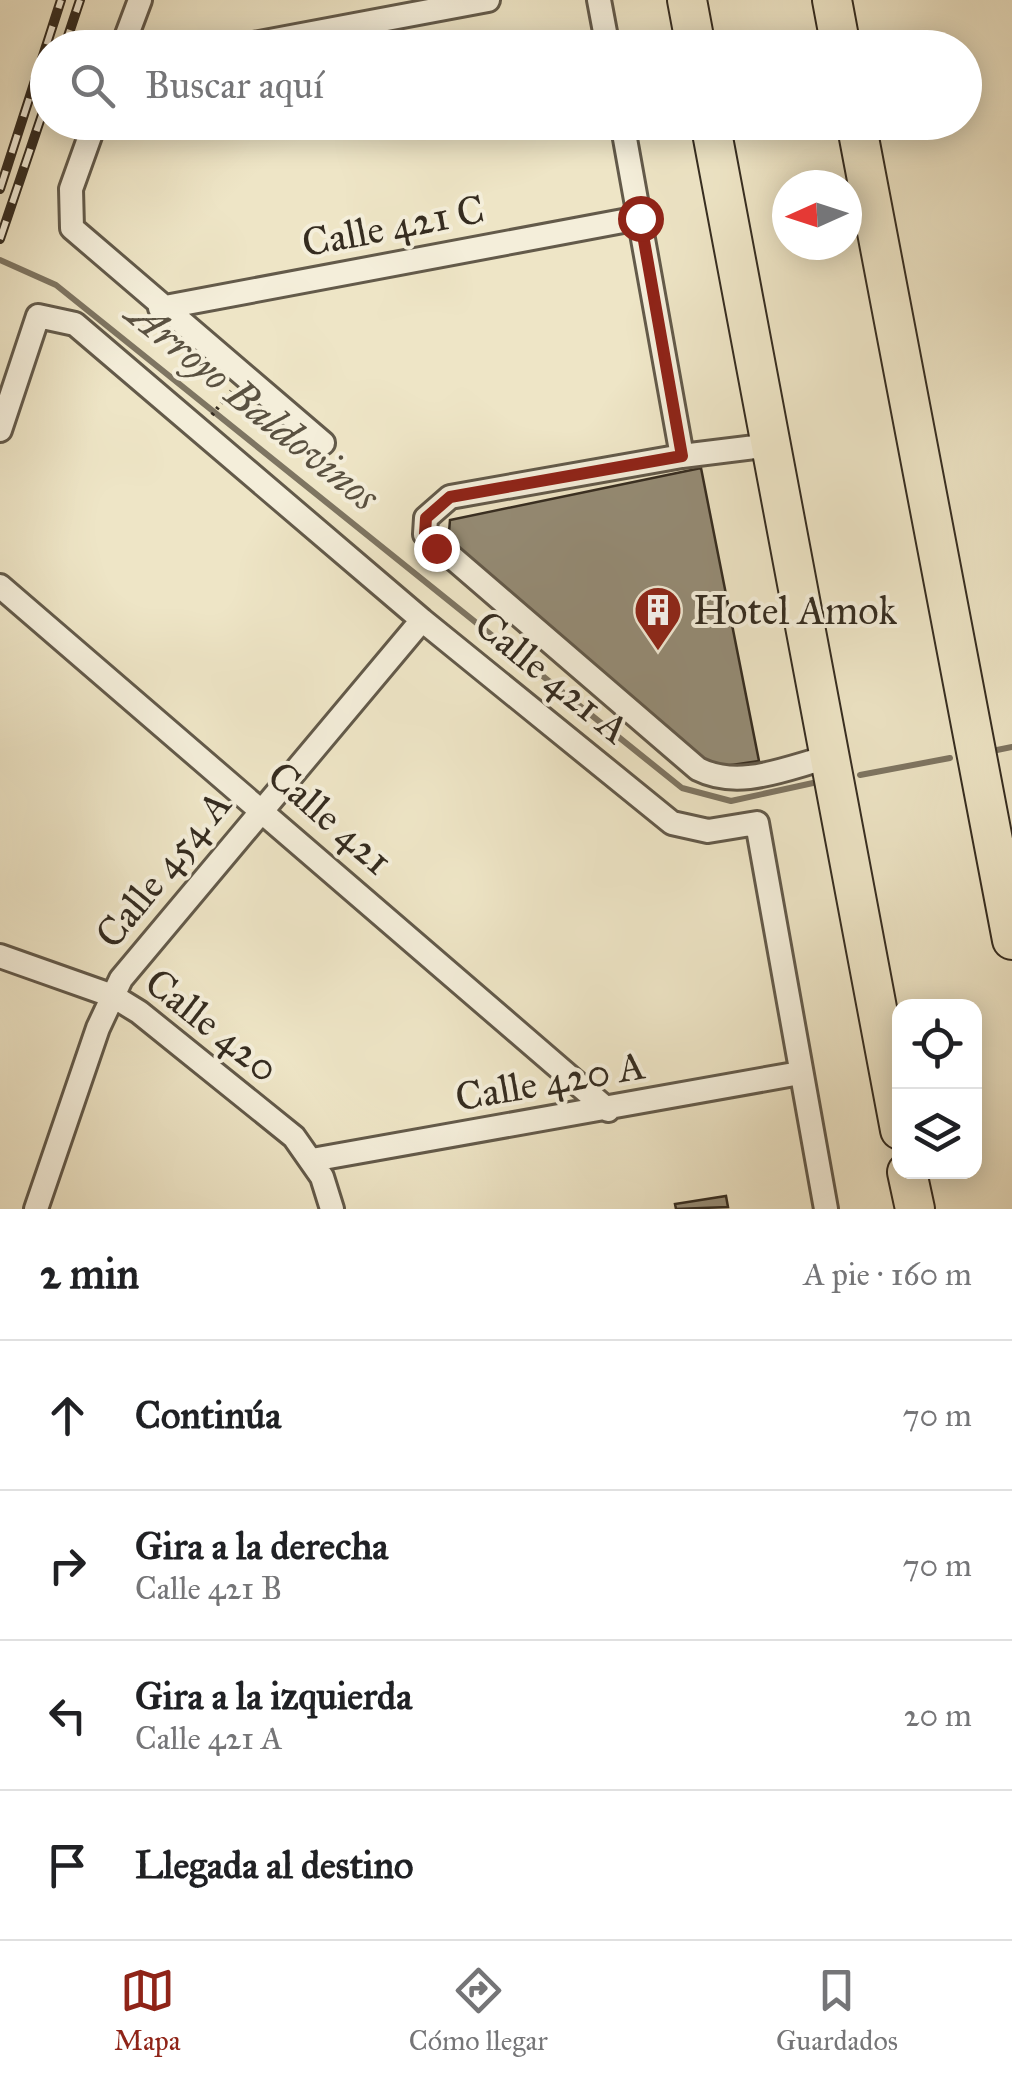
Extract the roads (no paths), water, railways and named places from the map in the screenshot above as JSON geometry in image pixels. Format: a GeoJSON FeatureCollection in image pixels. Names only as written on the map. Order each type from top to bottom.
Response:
{"type":"FeatureCollection","features":[{"type":"Feature","properties":{"kind":"main road"},"geometry":{"type":"LineString","coordinates":[[687,0],[693,30]]}},
{"type":"Feature","properties":{"kind":"main road"},"geometry":{"type":"LineString","coordinates":[[832,0],[838,30]]}},
{"type":"Feature","properties":{"kind":"main road"},"geometry":{"type":"LineString","coordinates":[[713,140],[892,1089]]}},
{"type":"Feature","properties":{"kind":"main road"},"geometry":{"type":"LineString","coordinates":[[859,140],[1012,940]]}},
{"type":"Feature","properties":{"kind":"main road"},"geometry":{"type":"LineString","coordinates":[[909,1179],[914,1209]]}},
{"type":"Feature","properties":{"kind":"street"},"geometry":{"type":"LineString","coordinates":[[129,30],[140,0]]}},
{"type":"Feature","properties":{"kind":"street"},"geometry":{"type":"LineString","coordinates":[[328,30],[488,0]]}},
{"type":"Feature","properties":{"kind":"street"},"geometry":{"type":"LineString","coordinates":[[599,0],[605,30]]}},
{"type":"Feature","properties":{"kind":"street"},"geometry":{"type":"LineString","coordinates":[[89,140],[71,189],[72,228],[160,308],[323,443]]}},
{"type":"Feature","properties":{"kind":"street"},"geometry":{"type":"LineString","coordinates":[[625,140],[682,456],[772,445]]}},
{"type":"Feature","properties":{"kind":"street","name":"Calle 421 C"},"geometry":{"type":"LineString","coordinates":[[160,308],[640,218]]}},
{"type":"Feature","properties":{"kind":"street","name":"Calle 421 A"},"geometry":{"type":"LineString","coordinates":[[0,430],[38,316],[75,324],[422,620],[672,823],[708,831],[757,823],[800,1073]]}},
{"type":"Feature","properties":{"kind":"street","name":"Calle 421 A"},"geometry":{"type":"LineString","coordinates":[[682,456],[450,497],[426,518],[425,534],[436,548],[698,769],[722,781],[742,780],[829,757]]}},
{"type":"Feature","properties":{"kind":"street","name":"Calle 421"},"geometry":{"type":"LineString","coordinates":[[0,586],[608,1110]]}},
{"type":"Feature","properties":{"kind":"street","name":"Calle 454 A"},"geometry":{"type":"LineString","coordinates":[[36,1209],[121,979],[422,620]]}},
{"type":"Feature","properties":{"kind":"street","name":"Calle 420"},"geometry":{"type":"LineString","coordinates":[[0,956],[113,996],[294,1138],[312,1160],[332,1209]]}},
{"type":"Feature","properties":{"kind":"street"},"geometry":{"type":"LineString","coordinates":[[800,1073],[826,1209]]}},
{"type":"Feature","properties":{"kind":"street","name":"Calle 420 A"},"geometry":{"type":"LineString","coordinates":[[312,1160],[800,1073]]}},
{"type":"Feature","properties":{"kind":"waterway","name":"Arroyo Baldovinos"},"geometry":{"type":"LineString","coordinates":[[0,260],[56,285],[682,788],[731,801],[813,783]]}},
{"type":"Feature","properties":{"kind":"waterway","name":"Arroyo Baldovinos"},"geometry":{"type":"LineString","coordinates":[[997,750],[1012,747]]}},
{"type":"Feature","properties":{"kind":"waterway","name":"Arroyo Baldovinos"},"geometry":{"type":"LineString","coordinates":[[860,775],[950,758]]}},
{"type":"Feature","properties":{"kind":"railway"},"geometry":{"type":"LineString","coordinates":[[51,30],[61,0]]}},
{"type":"Feature","properties":{"kind":"railway"},"geometry":{"type":"LineString","coordinates":[[70,30],[80,0]]}},
{"type":"Feature","properties":{"kind":"railway"},"geometry":{"type":"LineString","coordinates":[[0,189],[30,96]]}},
{"type":"Feature","properties":{"kind":"railway"},"geometry":{"type":"LineString","coordinates":[[0,239],[33,140]]}},
{"type":"Feature","properties":{"kind":"place","name":"Hotel Amok"},"geometry":{"type":"Point","coordinates":[658,652]}}]}
